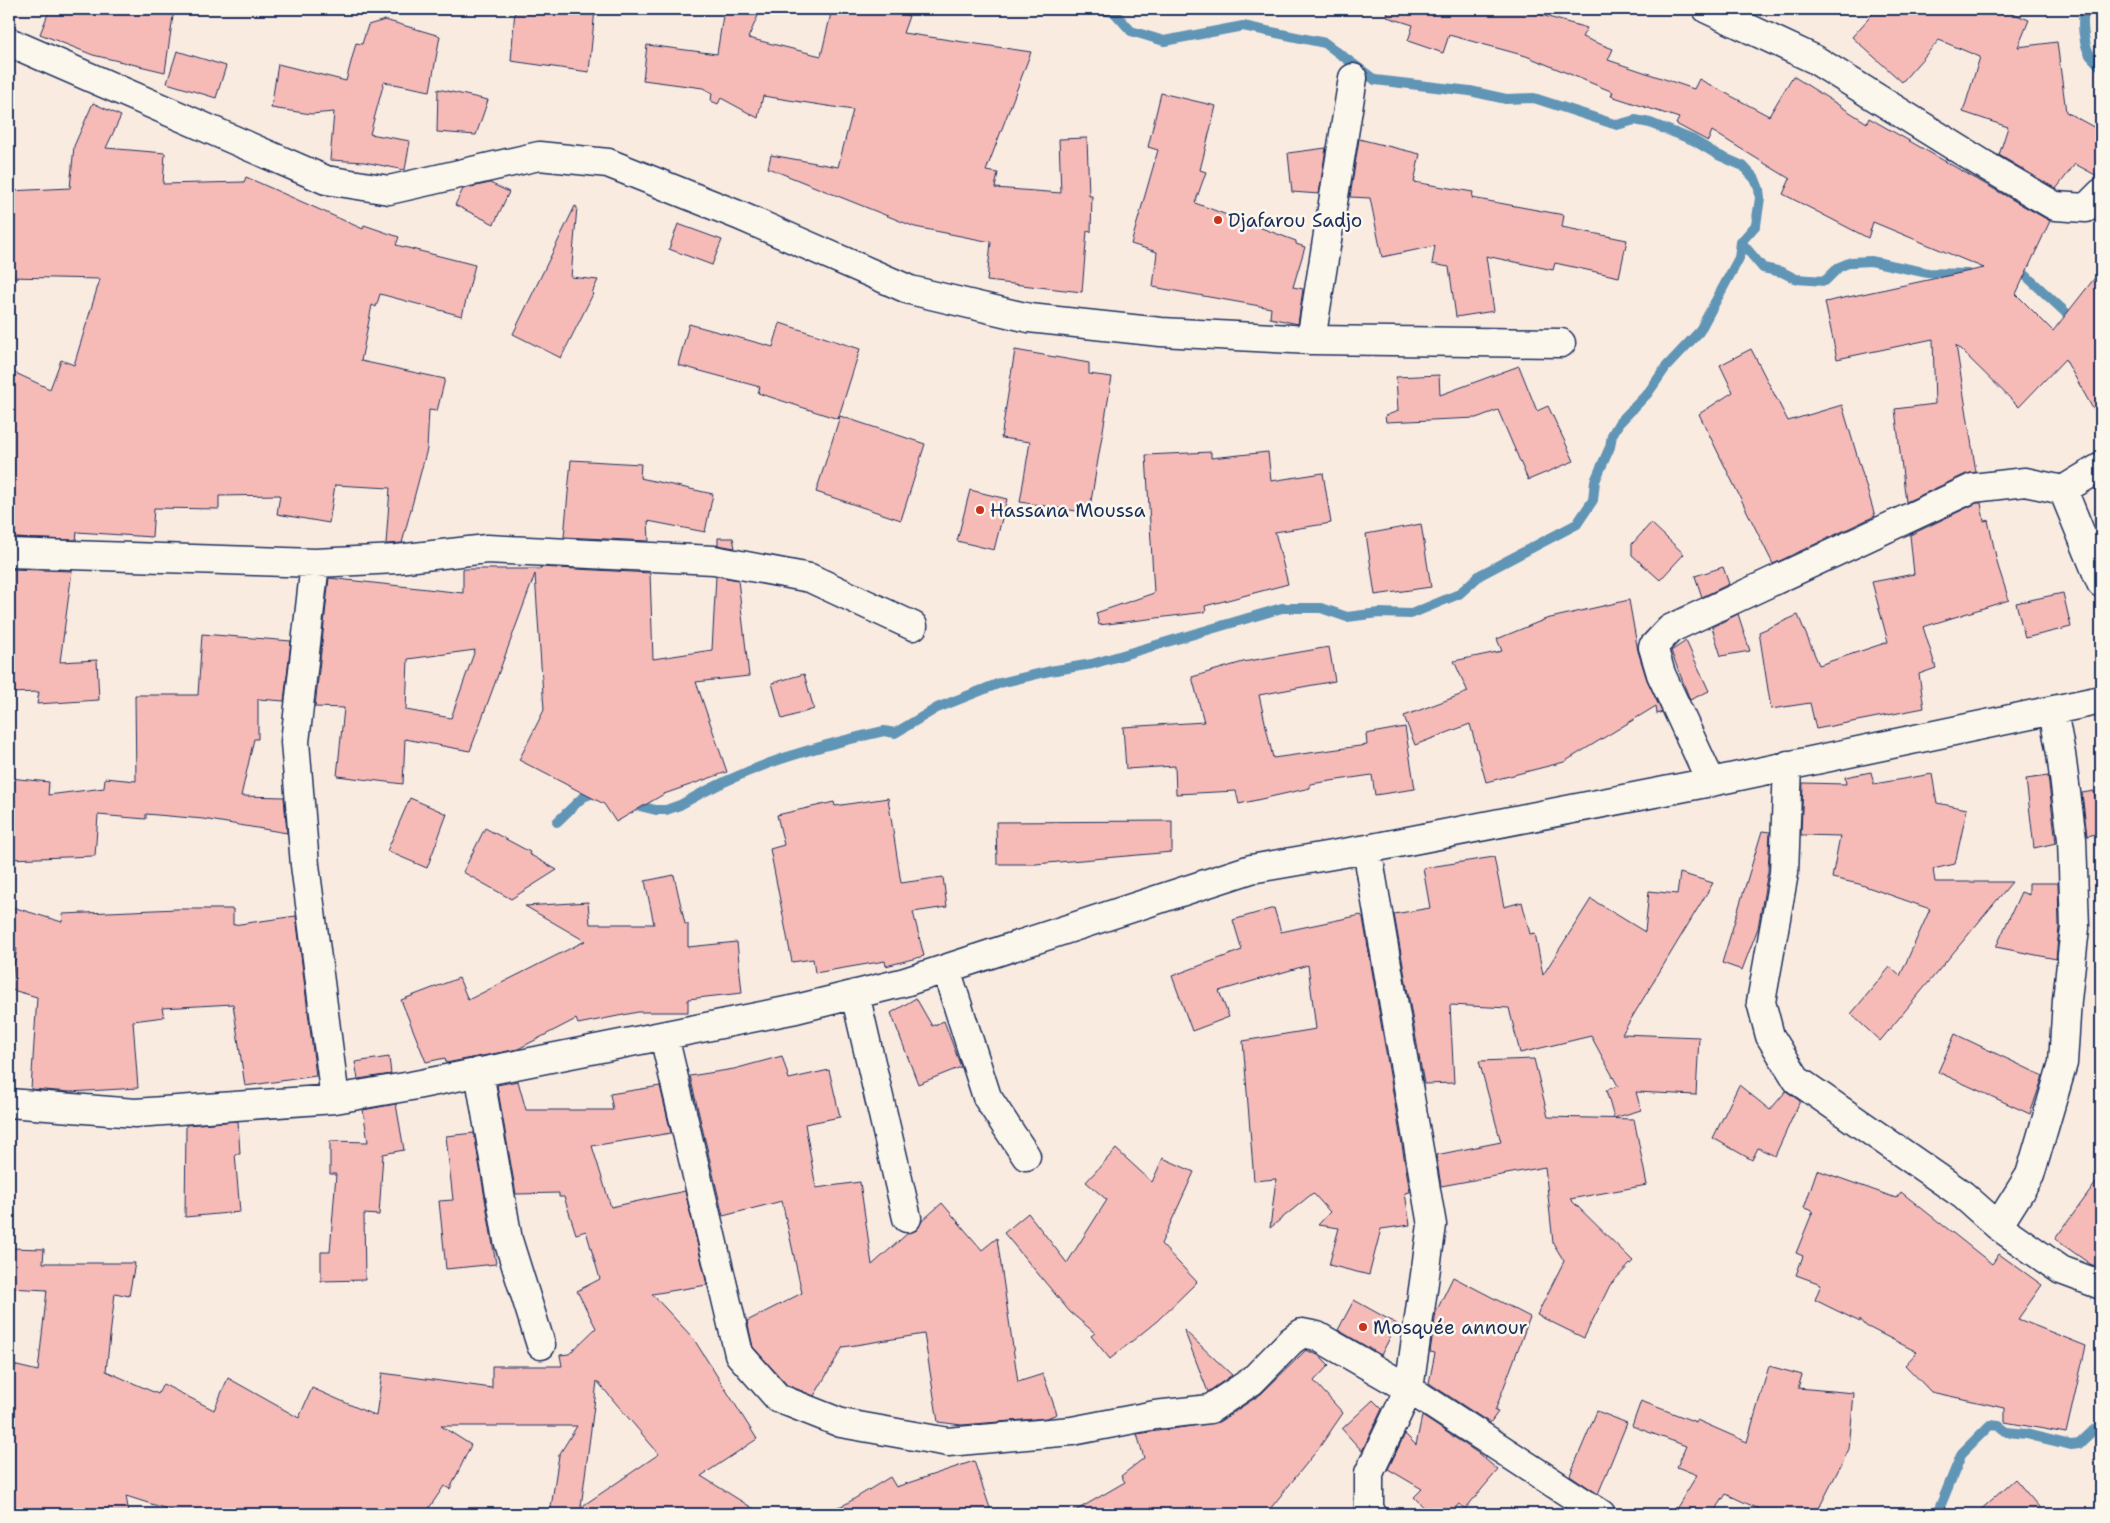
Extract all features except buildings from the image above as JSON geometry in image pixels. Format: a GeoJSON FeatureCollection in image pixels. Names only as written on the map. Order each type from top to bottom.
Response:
{"type":"FeatureCollection","features":[{"type":"Feature","properties":{"kind":"street"},"geometry":{"type":"LineString","coordinates":[[1707,9],[1814,59],[1983,164],[2055,206],[2086,208],[2101,193]]}},
{"type":"Feature","properties":{"kind":"street"},"geometry":{"type":"LineString","coordinates":[[9,42],[326,180],[390,190],[539,156],[608,163],[738,216],[910,290],[1029,318],[1161,332],[1311,340],[1561,343]]}},
{"type":"Feature","properties":{"kind":"street"},"geometry":{"type":"LineString","coordinates":[[1311,340],[1353,78]]}},
{"type":"Feature","properties":{"kind":"street"},"geometry":{"type":"LineString","coordinates":[[1711,782],[1658,665],[1654,647],[1670,629],[1973,488],[2025,482],[2063,490],[2101,467]]}},
{"type":"Feature","properties":{"kind":"street"},"geometry":{"type":"LineString","coordinates":[[2063,490],[2101,583]]}},
{"type":"Feature","properties":{"kind":"street"},"geometry":{"type":"LineString","coordinates":[[9,553],[315,563],[397,559],[487,549],[714,560],[810,578],[914,626]]}},
{"type":"Feature","properties":{"kind":"street"},"geometry":{"type":"LineString","coordinates":[[315,563],[295,742],[305,865],[335,1099]]}},
{"type":"Feature","properties":{"kind":"street"},"geometry":{"type":"LineString","coordinates":[[9,1103],[136,1113],[335,1099],[479,1072],[664,1036],[905,982],[1251,869],[1367,849],[1711,782],[2101,700]]}},
{"type":"Feature","properties":{"kind":"street"},"geometry":{"type":"LineString","coordinates":[[1998,1226],[2030,1175],[2063,1062],[2067,1000],[2075,928],[2072,839],[2061,754],[2053,711]]}},
{"type":"Feature","properties":{"kind":"street"},"geometry":{"type":"LineString","coordinates":[[1788,765],[1784,873],[1761,1002],[1770,1036],[1797,1080],[1963,1195],[1998,1226],[2061,1270],[2101,1285]]}},
{"type":"Feature","properties":{"kind":"street"},"geometry":{"type":"LineString","coordinates":[[1367,849],[1432,1225],[1409,1389],[1369,1473],[1369,1507],[1372,1514]]}},
{"type":"Feature","properties":{"kind":"street"},"geometry":{"type":"LineString","coordinates":[[946,969],[987,1097],[1026,1156]]}},
{"type":"Feature","properties":{"kind":"street"},"geometry":{"type":"LineString","coordinates":[[855,994],[907,1218]]}},
{"type":"Feature","properties":{"kind":"street"},"geometry":{"type":"LineString","coordinates":[[664,1036],[738,1354],[778,1398],[841,1423],[948,1442],[1072,1431],[1155,1415],[1210,1409],[1252,1381],[1291,1341],[1302,1333],[1317,1336],[1409,1389],[1601,1514]]}},
{"type":"Feature","properties":{"kind":"street"},"geometry":{"type":"LineString","coordinates":[[479,1072],[508,1240],[541,1345]]}},
{"type":"Feature","properties":{"kind":"waterway"},"geometry":{"type":"LineString","coordinates":[[631,804],[656,810],[666,810],[680,805],[730,779],[779,760],[830,744],[884,731],[895,733],[937,708],[1000,683],[1050,671],[1092,664],[1282,608],[1321,608],[1347,617],[1379,613],[1411,614],[1459,594],[1480,575],[1577,524],[1593,500],[1595,481],[1610,447],[1612,435],[1619,423],[1648,393],[1666,367],[1699,332],[1739,258],[1741,242],[1756,225],[1760,198],[1759,189],[1755,179],[1743,166],[1718,155],[1693,140],[1650,123],[1635,120],[1617,125],[1534,98],[1506,99],[1470,91],[1375,80],[1325,43],[1243,26],[1164,41],[1131,31],[1114,12],[1089,9]]}},
{"type":"Feature","properties":{"kind":"waterway"},"geometry":{"type":"LineString","coordinates":[[2086,9],[2083,19],[2086,45],[2090,55],[2101,67]]}},
{"type":"Feature","properties":{"kind":"waterway"},"geometry":{"type":"LineString","coordinates":[[1741,242],[1763,268],[1782,272],[1796,279],[1825,281],[1839,267],[1851,262],[1871,261],[1928,273],[1968,274]]}},
{"type":"Feature","properties":{"kind":"waterway"},"geometry":{"type":"LineString","coordinates":[[2012,273],[2022,272],[2076,322]]}},
{"type":"Feature","properties":{"kind":"waterway"},"geometry":{"type":"LineString","coordinates":[[557,822],[583,797],[598,791]]}},
{"type":"Feature","properties":{"kind":"waterway"},"geometry":{"type":"LineString","coordinates":[[1937,1514],[1962,1453],[1990,1425],[1999,1426],[2007,1432],[2026,1434],[2071,1445],[2079,1444],[2101,1423]]}},
{"type":"Feature","properties":{"kind":"place","name":"Djafarou Sadjo"},"geometry":{"type":"Point","coordinates":[1218,220]}},
{"type":"Feature","properties":{"kind":"place","name":"Hassana Moussa"},"geometry":{"type":"Point","coordinates":[980,510]}},
{"type":"Feature","properties":{"kind":"place","name":"Mosquée annour"},"geometry":{"type":"Point","coordinates":[1363,1327]}}]}
